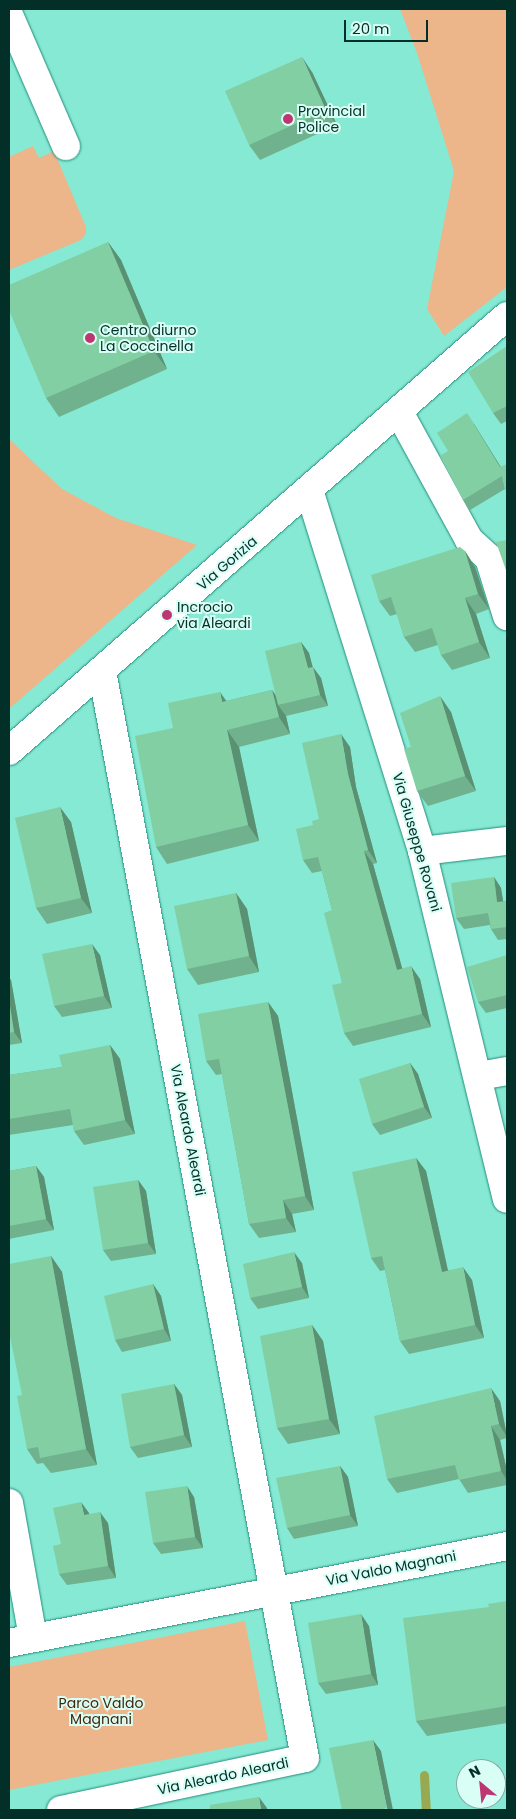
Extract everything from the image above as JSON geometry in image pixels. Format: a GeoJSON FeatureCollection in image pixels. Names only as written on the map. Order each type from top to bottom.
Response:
{"type":"FeatureCollection","features":[{"type":"Feature","properties":{"kind":"street"},"geometry":{"type":"LineString","coordinates":[[9,14],[66,146]]}},
{"type":"Feature","properties":{"kind":"street","name":"Via Gorizia"},"geometry":{"type":"LineString","coordinates":[[9,751],[507,316]]}},
{"type":"Feature","properties":{"kind":"street"},"geometry":{"type":"LineString","coordinates":[[399,412],[469,540],[489,558],[507,616]]}},
{"type":"Feature","properties":{"kind":"street","name":"Via Giuseppe Rovani"},"geometry":{"type":"LineString","coordinates":[[310,490],[422,851],[479,1076],[507,1199]]}},
{"type":"Feature","properties":{"kind":"street","name":"Via Aleardo Aleardi"},"geometry":{"type":"LineString","coordinates":[[61,1810],[305,1758],[102,671]]}},
{"type":"Feature","properties":{"kind":"street"},"geometry":{"type":"LineString","coordinates":[[422,851],[507,841]]}},
{"type":"Feature","properties":{"kind":"street"},"geometry":{"type":"LineString","coordinates":[[479,1076],[507,1071]]}},
{"type":"Feature","properties":{"kind":"street"},"geometry":{"type":"LineString","coordinates":[[9,1503],[21,1641],[274,1590]]}},
{"type":"Feature","properties":{"kind":"street","name":"Via Valdo Magnani"},"geometry":{"type":"LineString","coordinates":[[274,1590],[507,1546]]}},
{"type":"Feature","properties":{"kind":"green space"},"geometry":{"type":"Polygon","coordinates":[[[400,9],[507,9],[507,287],[444,336],[427,309],[454,171],[417,53],[400,9]]]}},
{"type":"Feature","properties":{"kind":"green space"},"geometry":{"type":"Polygon","coordinates":[[[33,146],[39,158],[54,151],[86,227],[86,234],[81,240],[9,270],[9,157],[33,146]]]}},
{"type":"Feature","properties":{"kind":"green space"},"geometry":{"type":"Polygon","coordinates":[[[9,439],[62,489],[116,518],[197,545],[9,709],[9,439]]]}},
{"type":"Feature","properties":{"kind":"green space","name":"Parco Valdo Magnani"},"geometry":{"type":"Polygon","coordinates":[[[245,1621],[268,1740],[9,1790],[9,1667],[245,1621]]]}},
{"type":"Feature","properties":{"kind":"building","name":"Provincial Police"},"geometry":{"type":"Polygon","coordinates":[[[302,57],[326,110],[249,145],[225,91],[302,57]]]}},
{"type":"Feature","properties":{"kind":"building","name":"Centro diurno La Coccinella"},"geometry":{"type":"Polygon","coordinates":[[[108,242],[154,351],[46,398],[9,310],[9,285],[108,242]]]}},
{"type":"Feature","properties":{"kind":"building"},"geometry":{"type":"Polygon","coordinates":[[[507,346],[507,406],[493,413],[468,372],[507,346]]]}},
{"type":"Feature","properties":{"kind":"building"},"geometry":{"type":"Polygon","coordinates":[[[467,413],[500,467],[507,464],[507,496],[502,476],[463,500],[440,456],[448,451],[437,433],[467,413]]]}},
{"type":"Feature","properties":{"kind":"building"},"geometry":{"type":"Polygon","coordinates":[[[507,540],[507,573],[496,542],[507,540]]]}},
{"type":"Feature","properties":{"kind":"building"},"geometry":{"type":"Polygon","coordinates":[[[460,547],[465,551],[478,594],[465,598],[479,642],[441,655],[432,628],[404,637],[391,597],[379,601],[371,575],[460,547]]]}},
{"type":"Feature","properties":{"kind":"building"},"geometry":{"type":"Polygon","coordinates":[[[301,642],[308,668],[313,667],[320,695],[278,705],[265,651],[301,642]]]}},
{"type":"Feature","properties":{"kind":"building"},"geometry":{"type":"Polygon","coordinates":[[[272,690],[279,717],[227,730],[248,825],[156,847],[135,736],[173,728],[168,703],[220,692],[222,702],[272,690]]]}},
{"type":"Feature","properties":{"kind":"building"},"geometry":{"type":"Polygon","coordinates":[[[440,696],[465,776],[417,791],[404,749],[411,747],[400,713],[440,696]]]}},
{"type":"Feature","properties":{"kind":"building"},"geometry":{"type":"Polygon","coordinates":[[[341,734],[348,774],[368,850],[364,851],[397,970],[411,966],[422,1014],[344,1033],[332,985],[342,983],[324,913],[332,910],[318,857],[303,860],[296,829],[313,825],[312,821],[319,819],[302,743],[341,734]]]}},
{"type":"Feature","properties":{"kind":"building"},"geometry":{"type":"Polygon","coordinates":[[[60,807],[81,898],[36,908],[15,818],[60,807]]]}},
{"type":"Feature","properties":{"kind":"building"},"geometry":{"type":"Polygon","coordinates":[[[494,877],[497,902],[507,901],[507,927],[491,929],[488,913],[456,918],[451,883],[494,877]]]}},
{"type":"Feature","properties":{"kind":"building"},"geometry":{"type":"Polygon","coordinates":[[[236,893],[249,956],[187,969],[174,906],[236,893]]]}},
{"type":"Feature","properties":{"kind":"building"},"geometry":{"type":"Polygon","coordinates":[[[92,944],[104,996],[54,1006],[42,954],[92,944]]]}},
{"type":"Feature","properties":{"kind":"building"},"geometry":{"type":"Polygon","coordinates":[[[507,955],[507,995],[478,1002],[467,967],[507,955]]]}},
{"type":"Feature","properties":{"kind":"building"},"geometry":{"type":"Polygon","coordinates":[[[9,1000],[14,1032],[9,1033],[9,1000]]]}},
{"type":"Feature","properties":{"kind":"building"},"geometry":{"type":"Polygon","coordinates":[[[268,1002],[305,1196],[283,1200],[286,1218],[249,1224],[219,1059],[206,1061],[198,1014],[268,1002]]]}},
{"type":"Feature","properties":{"kind":"building"},"geometry":{"type":"Polygon","coordinates":[[[110,1045],[125,1120],[74,1131],[70,1109],[9,1119],[9,1075],[62,1067],[59,1055],[110,1045]]]}},
{"type":"Feature","properties":{"kind":"building"},"geometry":{"type":"Polygon","coordinates":[[[410,1063],[424,1107],[372,1124],[359,1079],[410,1063]]]}},
{"type":"Feature","properties":{"kind":"building"},"geometry":{"type":"Polygon","coordinates":[[[416,1158],[442,1272],[463,1267],[475,1325],[400,1341],[382,1256],[371,1258],[352,1172],[416,1158]]]}},
{"type":"Feature","properties":{"kind":"building"},"geometry":{"type":"Polygon","coordinates":[[[36,1166],[46,1219],[9,1226],[9,1171],[36,1166]]]}},
{"type":"Feature","properties":{"kind":"building"},"geometry":{"type":"Polygon","coordinates":[[[138,1180],[148,1243],[103,1250],[93,1187],[138,1180]]]}},
{"type":"Feature","properties":{"kind":"building"},"geometry":{"type":"Polygon","coordinates":[[[294,1252],[302,1287],[250,1298],[243,1264],[294,1252]]]}},
{"type":"Feature","properties":{"kind":"building"},"geometry":{"type":"Polygon","coordinates":[[[51,1256],[86,1449],[40,1458],[38,1447],[27,1449],[17,1396],[22,1395],[9,1332],[9,1264],[51,1256]]]}},
{"type":"Feature","properties":{"kind":"building"},"geometry":{"type":"Polygon","coordinates":[[[153,1284],[164,1329],[115,1340],[104,1296],[153,1284]]]}},
{"type":"Feature","properties":{"kind":"building"},"geometry":{"type":"Polygon","coordinates":[[[312,1325],[329,1419],[277,1428],[260,1336],[312,1325]]]}},
{"type":"Feature","properties":{"kind":"building"},"geometry":{"type":"Polygon","coordinates":[[[174,1384],[184,1435],[130,1447],[121,1394],[174,1384]]]}},
{"type":"Feature","properties":{"kind":"building"},"geometry":{"type":"Polygon","coordinates":[[[491,1388],[499,1424],[491,1426],[501,1471],[459,1480],[455,1465],[387,1479],[374,1416],[491,1388]]]}},
{"type":"Feature","properties":{"kind":"building"},"geometry":{"type":"Polygon","coordinates":[[[340,1466],[350,1515],[287,1528],[276,1478],[340,1466]]]}},
{"type":"Feature","properties":{"kind":"building"},"geometry":{"type":"Polygon","coordinates":[[[187,1486],[195,1537],[153,1543],[145,1492],[187,1486]]]}},
{"type":"Feature","properties":{"kind":"building"},"geometry":{"type":"Polygon","coordinates":[[[81,1502],[84,1515],[100,1512],[108,1566],[59,1574],[53,1546],[61,1544],[53,1508],[81,1502]]]}},
{"type":"Feature","properties":{"kind":"building"},"geometry":{"type":"Polygon","coordinates":[[[507,1601],[507,1706],[416,1721],[403,1618],[489,1607],[488,1604],[507,1601]]]}},
{"type":"Feature","properties":{"kind":"building"},"geometry":{"type":"Polygon","coordinates":[[[361,1614],[371,1674],[318,1683],[308,1623],[361,1614]]]}},
{"type":"Feature","properties":{"kind":"building"},"geometry":{"type":"Polygon","coordinates":[[[373,1740],[387,1808],[378,1810],[342,1810],[329,1748],[373,1740]]]}},
{"type":"Feature","properties":{"kind":"building"},"geometry":{"type":"Polygon","coordinates":[[[259,1797],[261,1810],[210,1810],[210,1805],[259,1797]]]}},
{"type":"Feature","properties":{"kind":"waterway"},"geometry":{"type":"LineString","coordinates":[[424,1775],[426,1810]]}},
{"type":"Feature","properties":{"kind":"place","name":"Provincial Police"},"geometry":{"type":"Point","coordinates":[288,119]}},
{"type":"Feature","properties":{"kind":"place","name":"Centro diurno La Coccinella"},"geometry":{"type":"Point","coordinates":[90,338]}},
{"type":"Feature","properties":{"kind":"place","name":"Incrocio via Aleardi"},"geometry":{"type":"Point","coordinates":[167,615]}}]}
